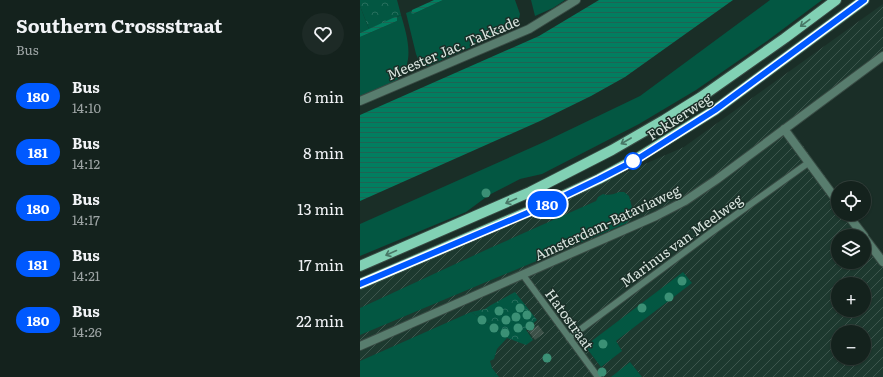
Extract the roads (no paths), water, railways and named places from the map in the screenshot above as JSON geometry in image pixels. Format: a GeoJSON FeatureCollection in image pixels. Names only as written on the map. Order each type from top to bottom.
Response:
{"type":"FeatureCollection","features":[{"type":"Feature","properties":{"kind":"main road","name":"Fokkerweg"},"geometry":{"type":"LineString","coordinates":[[360,266],[530,192],[612,150],[701,97],[836,0]]}},
{"type":"Feature","properties":{"kind":"main road","name":"Fokkerweg"},"geometry":{"type":"LineString","coordinates":[[360,284],[539,208],[636,160],[715,110],[864,0]]}},
{"type":"Feature","properties":{"kind":"street","name":"Meester Jac. Takkade"},"geometry":{"type":"LineString","coordinates":[[360,101],[529,29],[576,0]]}},
{"type":"Feature","properties":{"kind":"street","name":"Amsterdam-Bataviaweg"},"geometry":{"type":"LineString","coordinates":[[360,346],[656,216],[686,201],[883,56]]}},
{"type":"Feature","properties":{"kind":"street"},"geometry":{"type":"LineString","coordinates":[[784,129],[831,193]]}},
{"type":"Feature","properties":{"kind":"street"},"geometry":{"type":"LineString","coordinates":[[852,221],[859,229]]}},
{"type":"Feature","properties":{"kind":"street"},"geometry":{"type":"LineString","coordinates":[[871,246],[883,262]]}},
{"type":"Feature","properties":{"kind":"lane","name":"Marinus van Meelweg"},"geometry":{"type":"LineString","coordinates":[[569,338],[709,234],[808,163]]}},
{"type":"Feature","properties":{"kind":"lane","name":"Hatostraat"},"geometry":{"type":"LineString","coordinates":[[523,275],[598,377]]}}]}
